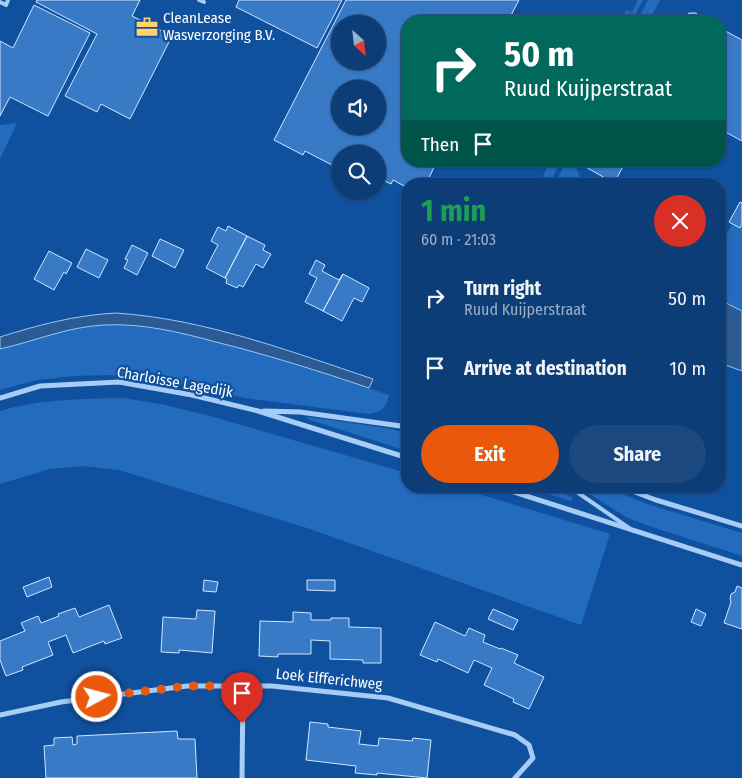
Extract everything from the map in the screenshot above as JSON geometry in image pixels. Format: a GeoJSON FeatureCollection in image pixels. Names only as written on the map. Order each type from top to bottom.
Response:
{"type":"FeatureCollection","features":[{"type":"Feature","properties":{"kind":"street","name":"Charloisse Lagedijk"},"geometry":{"type":"LineString","coordinates":[[0,398],[40,386],[119,382],[192,395],[258,411],[401,456]]}},
{"type":"Feature","properties":{"kind":"street","name":"Charloisse Lagedijk"},"geometry":{"type":"LineString","coordinates":[[258,411],[300,412],[401,426]]}},
{"type":"Feature","properties":{"kind":"street"},"geometry":{"type":"LineString","coordinates":[[516,493],[742,566]]}},
{"type":"Feature","properties":{"kind":"street"},"geometry":{"type":"LineString","coordinates":[[638,493],[742,526]]}},
{"type":"Feature","properties":{"kind":"street","name":"Loek Elfferichweg"},"geometry":{"type":"LineString","coordinates":[[0,715],[61,702],[187,686],[272,686],[388,698],[515,735],[528,745],[533,758],[515,778]]}},
{"type":"Feature","properties":{"kind":"street"},"geometry":{"type":"LineString","coordinates":[[242,778],[243,686]]}},
{"type":"Feature","properties":{"kind":"lane"},"geometry":{"type":"LineString","coordinates":[[0,2],[6,6],[8,0]]}},
{"type":"Feature","properties":{"kind":"lane"},"geometry":{"type":"LineString","coordinates":[[199,0],[204,2]]}},
{"type":"Feature","properties":{"kind":"lane"},"geometry":{"type":"LineString","coordinates":[[578,493],[636,532]]}},
{"type":"Feature","properties":{"kind":"shaded area"},"geometry":{"type":"Polygon","coordinates":[[[638,0],[643,0],[635,15],[624,15],[626,10],[632,12],[638,0]]]}},
{"type":"Feature","properties":{"kind":"shaded area"},"geometry":{"type":"Polygon","coordinates":[[[648,0],[660,0],[652,15],[640,15],[648,0]]]}},
{"type":"Feature","properties":{"kind":"shaded area"},"geometry":{"type":"Polygon","coordinates":[[[17,123],[0,159],[0,125],[17,123]]]}},
{"type":"Feature","properties":{"kind":"shaded area"},"geometry":{"type":"Polygon","coordinates":[[[547,167],[558,167],[552,178],[542,178],[547,167]]]}},
{"type":"Feature","properties":{"kind":"shaded area"},"geometry":{"type":"Polygon","coordinates":[[[563,167],[576,167],[580,178],[558,178],[563,167]]]}},
{"type":"Feature","properties":{"kind":"shaded area"},"geometry":{"type":"Polygon","coordinates":[[[742,201],[742,311],[726,303],[726,237],[742,201]]]}},
{"type":"Feature","properties":{"kind":"shaded area"},"geometry":{"type":"Polygon","coordinates":[[[726,303],[742,311],[742,371],[726,365],[726,303]]]}},
{"type":"Feature","properties":{"kind":"shaded area"},"geometry":{"type":"Polygon","coordinates":[[[116,313],[149,316],[214,329],[278,347],[373,379],[369,388],[235,347],[174,332],[132,325],[104,325],[77,328],[0,349],[0,337],[29,328],[86,316],[116,313]]]}},
{"type":"Feature","properties":{"kind":"shaded area"},"geometry":{"type":"Polygon","coordinates":[[[103,325],[138,325],[170,330],[245,349],[389,395],[383,408],[378,412],[369,414],[245,398],[200,388],[110,375],[37,380],[0,390],[0,349],[70,329],[103,325]]]}},
{"type":"Feature","properties":{"kind":"shaded area"},"geometry":{"type":"Polygon","coordinates":[[[123,398],[165,405],[210,416],[401,471],[401,493],[476,493],[610,534],[581,625],[307,528],[119,470],[83,466],[50,469],[0,484],[0,411],[30,404],[76,399],[123,398]]]}},
{"type":"Feature","properties":{"kind":"shaded area"},"geometry":{"type":"Polygon","coordinates":[[[309,417],[401,432],[401,449],[307,419],[309,417]]]}},
{"type":"Feature","properties":{"kind":"shaded area"},"geometry":{"type":"Polygon","coordinates":[[[545,493],[563,493],[573,498],[571,501],[545,493]]]}},
{"type":"Feature","properties":{"kind":"shaded area"},"geometry":{"type":"Polygon","coordinates":[[[588,493],[620,493],[644,503],[742,533],[742,556],[649,526],[626,517],[588,493]]]}},
{"type":"Feature","properties":{"kind":"building"},"geometry":{"type":"Polygon","coordinates":[[[37,0],[140,0],[132,16],[172,36],[130,119],[101,104],[97,112],[65,96],[97,34],[36,2],[37,0]]]}},
{"type":"Feature","properties":{"kind":"building"},"geometry":{"type":"Polygon","coordinates":[[[239,0],[342,0],[334,15],[331,15],[331,21],[317,48],[236,7],[239,0]]]}},
{"type":"Feature","properties":{"kind":"building"},"geometry":{"type":"Polygon","coordinates":[[[346,0],[519,0],[511,15],[401,15],[401,167],[434,167],[429,178],[401,178],[401,184],[393,180],[391,184],[386,182],[386,145],[331,145],[331,164],[305,151],[303,155],[274,140],[331,29],[331,70],[386,70],[386,15],[338,15],[346,0]]]}},
{"type":"Feature","properties":{"kind":"building"},"geometry":{"type":"Polygon","coordinates":[[[34,5],[90,33],[48,116],[10,97],[0,116],[0,41],[13,48],[34,5]]]}},
{"type":"Feature","properties":{"kind":"building"},"geometry":{"type":"Polygon","coordinates":[[[689,13],[696,13],[698,15],[687,15],[689,13]]]}},
{"type":"Feature","properties":{"kind":"building"},"geometry":{"type":"Polygon","coordinates":[[[726,31],[742,40],[742,141],[726,132],[726,31]]]}},
{"type":"Feature","properties":{"kind":"building"},"geometry":{"type":"Polygon","coordinates":[[[586,167],[623,167],[617,178],[605,178],[586,167]]]}},
{"type":"Feature","properties":{"kind":"building"},"geometry":{"type":"Polygon","coordinates":[[[740,202],[742,203],[742,224],[740,228],[729,222],[740,202]]]}},
{"type":"Feature","properties":{"kind":"building"},"geometry":{"type":"Polygon","coordinates":[[[228,226],[247,236],[225,278],[206,268],[218,245],[211,241],[218,227],[226,231],[228,226]]]}},
{"type":"Feature","properties":{"kind":"building"},"geometry":{"type":"Polygon","coordinates":[[[247,236],[265,245],[263,250],[271,254],[263,268],[256,264],[243,287],[239,285],[237,288],[226,283],[227,279],[225,278],[247,236]]]}},
{"type":"Feature","properties":{"kind":"building"},"geometry":{"type":"Polygon","coordinates":[[[160,239],[184,250],[175,268],[152,256],[160,239]]]}},
{"type":"Feature","properties":{"kind":"building"},"geometry":{"type":"Polygon","coordinates":[[[132,245],[148,253],[137,275],[124,268],[128,260],[125,259],[132,245]]]}},
{"type":"Feature","properties":{"kind":"building"},"geometry":{"type":"Polygon","coordinates":[[[86,249],[108,260],[99,278],[77,267],[86,249]]]}},
{"type":"Feature","properties":{"kind":"building"},"geometry":{"type":"Polygon","coordinates":[[[49,251],[72,263],[66,274],[64,272],[54,290],[34,279],[49,251]]]}},
{"type":"Feature","properties":{"kind":"building"},"geometry":{"type":"Polygon","coordinates":[[[316,260],[325,265],[322,271],[339,280],[343,274],[323,311],[305,302],[317,278],[309,274],[316,260]]]}},
{"type":"Feature","properties":{"kind":"building"},"geometry":{"type":"Polygon","coordinates":[[[343,274],[369,288],[362,302],[354,298],[342,321],[323,311],[343,274]]]}},
{"type":"Feature","properties":{"kind":"building"},"geometry":{"type":"Polygon","coordinates":[[[49,577],[52,587],[27,597],[23,587],[49,577]]]}},
{"type":"Feature","properties":{"kind":"building"},"geometry":{"type":"Polygon","coordinates":[[[204,580],[218,582],[216,592],[203,591],[204,580]]]}},
{"type":"Feature","properties":{"kind":"building"},"geometry":{"type":"Polygon","coordinates":[[[307,580],[335,580],[335,591],[307,590],[307,580]]]}},
{"type":"Feature","properties":{"kind":"building"},"geometry":{"type":"Polygon","coordinates":[[[737,586],[742,588],[742,629],[724,623],[731,602],[731,594],[735,592],[737,586]]]}},
{"type":"Feature","properties":{"kind":"building"},"geometry":{"type":"Polygon","coordinates":[[[109,605],[122,638],[105,644],[104,641],[73,653],[66,635],[48,642],[53,655],[22,667],[23,670],[6,676],[0,660],[0,641],[25,631],[21,623],[38,616],[41,623],[75,608],[79,617],[109,605]]]}},
{"type":"Feature","properties":{"kind":"building"},"geometry":{"type":"Polygon","coordinates":[[[493,609],[518,620],[513,630],[488,619],[493,609]]]}},
{"type":"Feature","properties":{"kind":"building"},"geometry":{"type":"Polygon","coordinates":[[[696,609],[706,614],[701,626],[691,622],[696,609]]]}},
{"type":"Feature","properties":{"kind":"building"},"geometry":{"type":"Polygon","coordinates":[[[197,610],[215,611],[212,653],[179,650],[179,653],[161,652],[163,617],[196,619],[197,610]]]}},
{"type":"Feature","properties":{"kind":"building"},"geometry":{"type":"Polygon","coordinates":[[[293,612],[311,613],[311,620],[349,618],[349,627],[381,628],[381,663],[363,663],[363,660],[330,659],[330,641],[311,640],[311,654],[278,654],[278,657],[259,656],[260,621],[293,622],[293,612]]]}},
{"type":"Feature","properties":{"kind":"building"},"geometry":{"type":"Polygon","coordinates":[[[435,622],[465,636],[469,628],[485,635],[483,642],[518,655],[514,663],[544,677],[529,709],[513,702],[514,699],[484,685],[492,668],[474,660],[468,673],[438,659],[437,662],[420,655],[435,622]]]}},
{"type":"Feature","properties":{"kind":"building"},"geometry":{"type":"Polygon","coordinates":[[[310,722],[328,724],[328,727],[361,731],[359,744],[378,746],[379,738],[412,741],[413,738],[431,740],[427,778],[377,773],[377,775],[355,773],[356,766],[306,760],[310,722]]]}},
{"type":"Feature","properties":{"kind":"building"},"geometry":{"type":"Polygon","coordinates":[[[177,731],[178,739],[195,739],[197,778],[46,778],[44,746],[54,745],[54,738],[72,737],[73,745],[77,744],[77,736],[177,731]]]}},
{"type":"Feature","properties":{"kind":"place","name":"CleanLease Wasverzorging B.V."},"geometry":{"type":"Point","coordinates":[147,27]}},
{"type":"Feature","properties":{"kind":"route"},"geometry":{"type":"LineString","coordinates":[[97,697],[187,686],[243,686],[242,723]]}}]}
